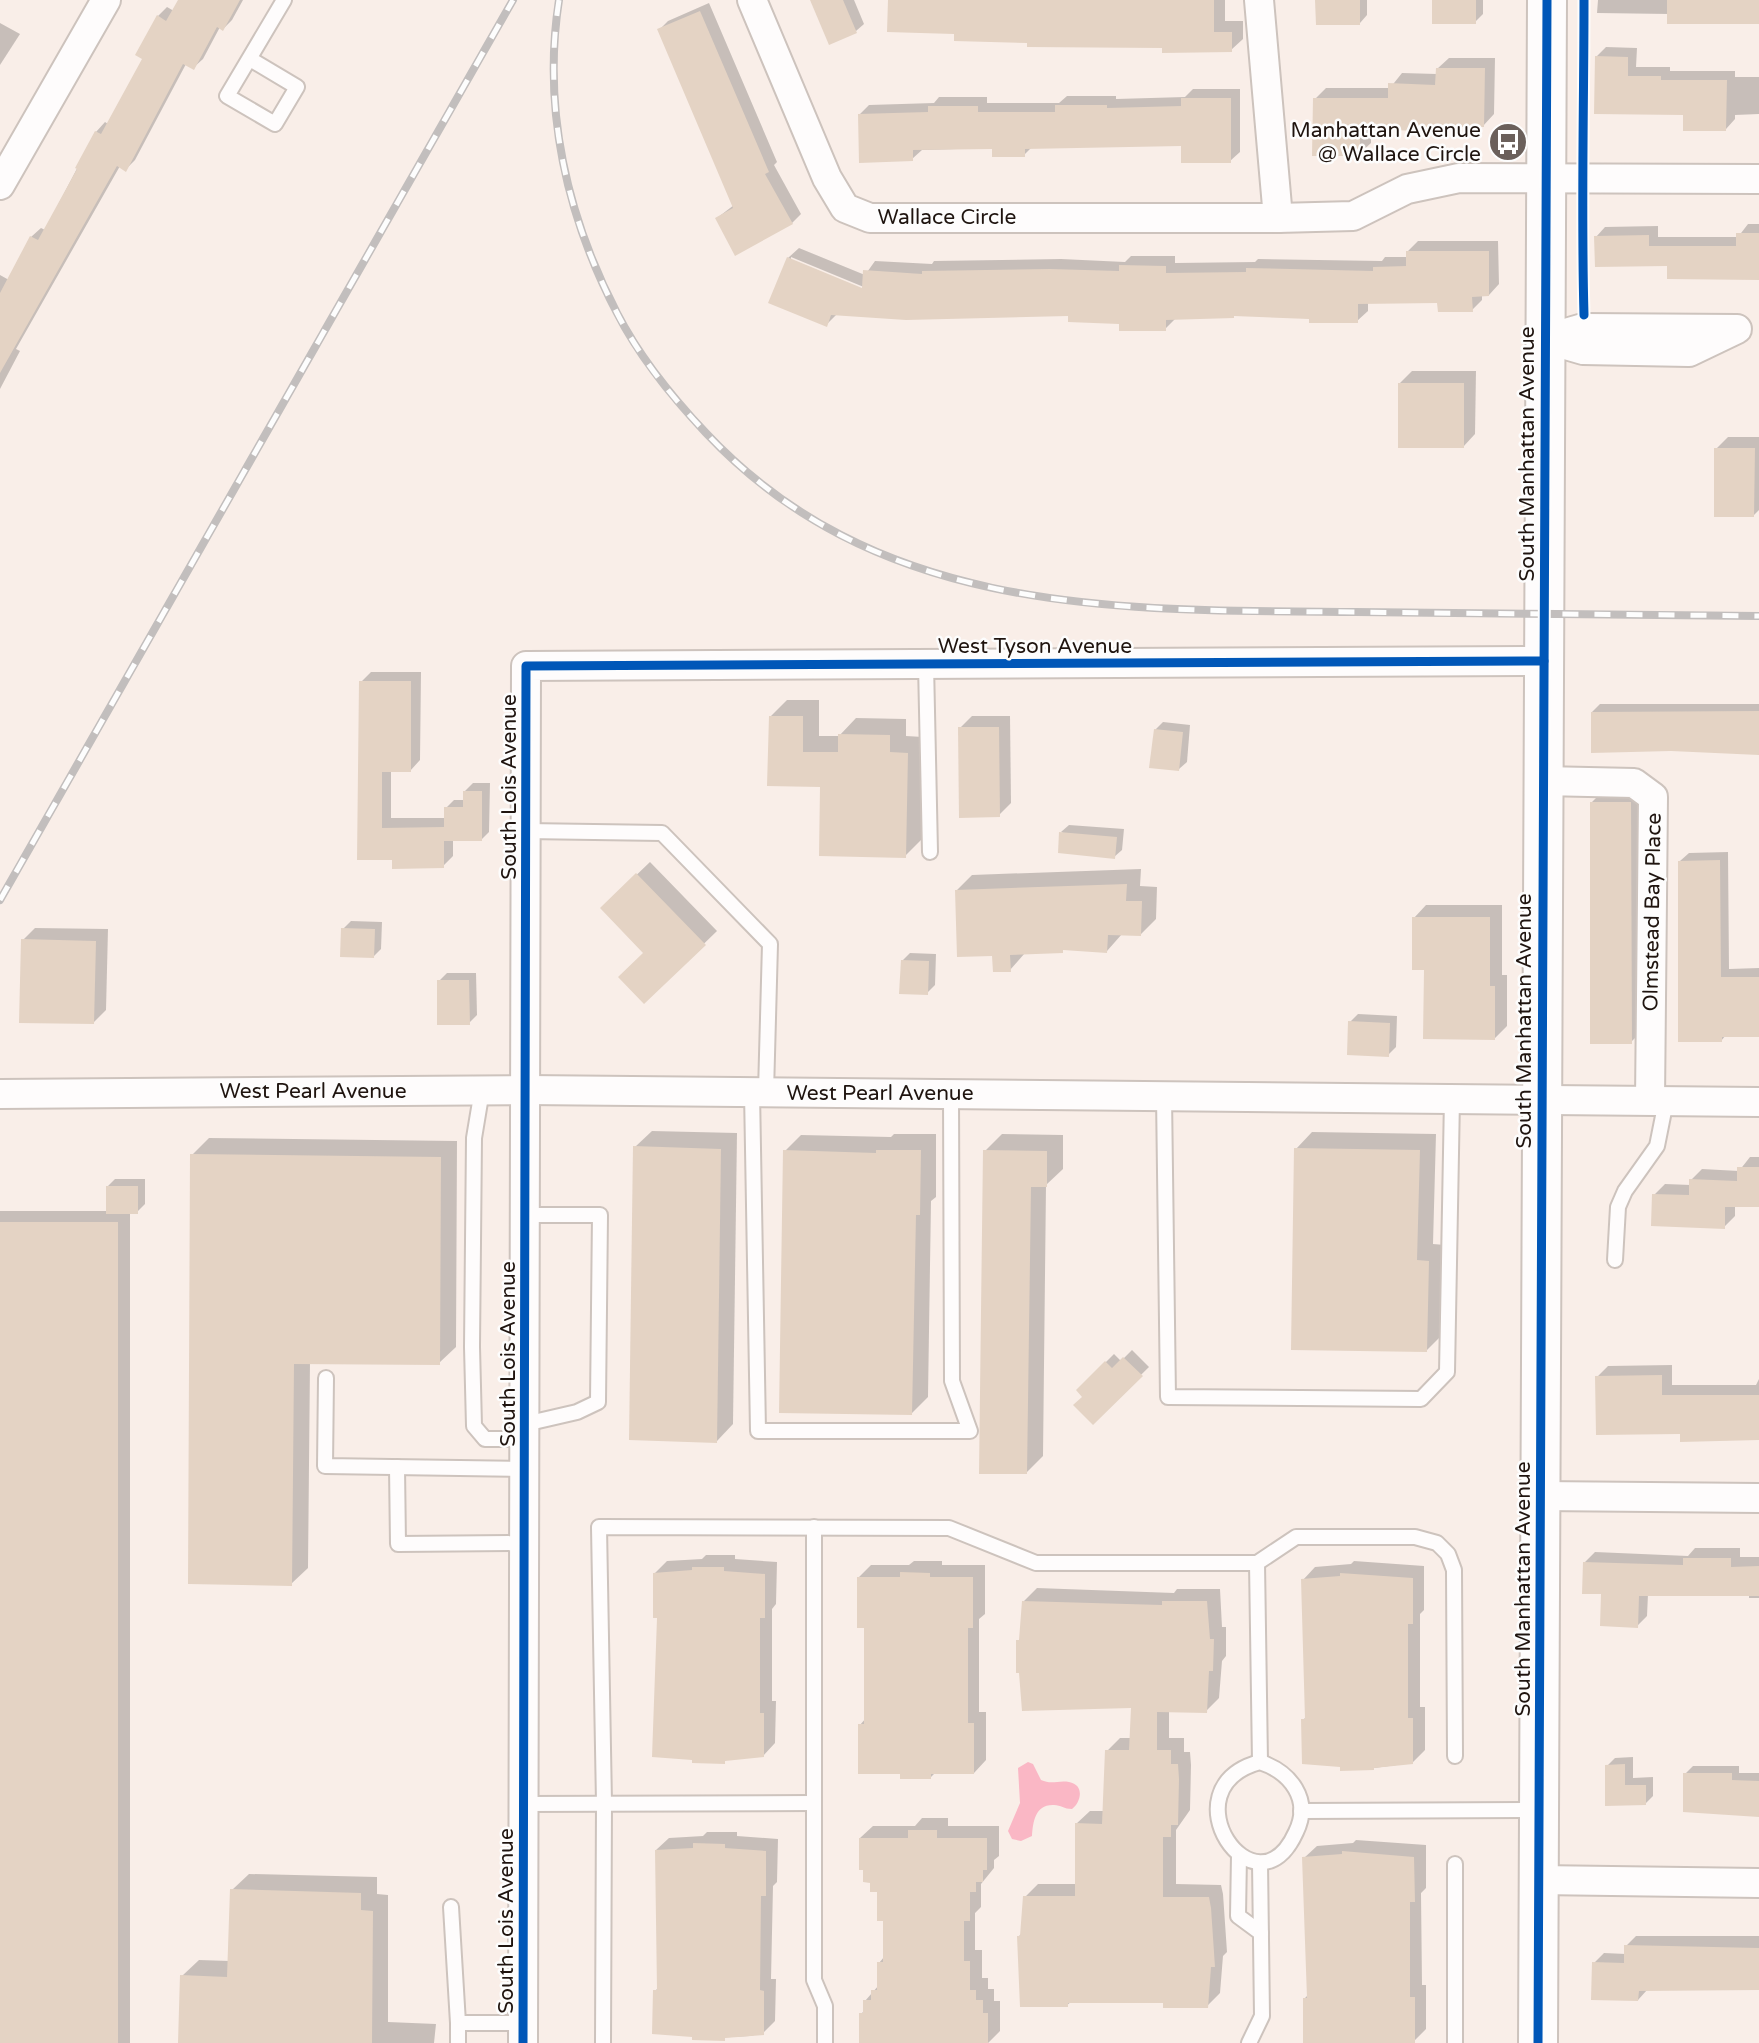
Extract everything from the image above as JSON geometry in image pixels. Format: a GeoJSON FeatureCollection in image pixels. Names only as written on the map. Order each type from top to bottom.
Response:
{"type":"FeatureCollection","features":[{"type":"Feature","properties":{"kind":"street"},"geometry":{"type":"LineString","coordinates":[[0,185],[106,0]]}},
{"type":"Feature","properties":{"kind":"street","name":"Wallace Circle"},"geometry":{"type":"LineString","coordinates":[[752,0],[827,178],[845,208],[870,218],[1353,216],[1407,189],[1459,178],[1759,179]]}},
{"type":"Feature","properties":{"kind":"street"},"geometry":{"type":"LineString","coordinates":[[1259,0],[1278,218]]}},
{"type":"Feature","properties":{"kind":"street","name":"South Manhattan Avenue"},"geometry":{"type":"LineString","coordinates":[[1538,2043],[1547,0]]}},
{"type":"Feature","properties":{"kind":"street"},"geometry":{"type":"LineString","coordinates":[[1545,339],[1583,328],[1657,339],[1689,352],[1748,329]]}},
{"type":"Feature","properties":{"kind":"street","name":"West Tyson Avenue"},"geometry":{"type":"LineString","coordinates":[[526,666],[1544,661]]}},
{"type":"Feature","properties":{"kind":"street","name":"South Lois Avenue"},"geometry":{"type":"LineString","coordinates":[[523,2033],[526,666]]}},
{"type":"Feature","properties":{"kind":"street","name":"Olmstead Bay Place"},"geometry":{"type":"LineString","coordinates":[[1543,781],[1634,783],[1653,797],[1658,1101]]}},
{"type":"Feature","properties":{"kind":"street","name":"West Pearl Avenue"},"geometry":{"type":"LineString","coordinates":[[0,1094],[527,1090],[1759,1102]]}},
{"type":"Feature","properties":{"kind":"street"},"geometry":{"type":"LineString","coordinates":[[1540,1496],[1759,1498]]}},
{"type":"Feature","properties":{"kind":"street"},"geometry":{"type":"LineString","coordinates":[[1538,1880],[1759,1883]]}},
{"type":"Feature","properties":{"kind":"lane"},"geometry":{"type":"LineString","coordinates":[[250,59],[297,87],[275,124],[227,96],[284,0]]}},
{"type":"Feature","properties":{"kind":"lane"},"geometry":{"type":"LineString","coordinates":[[926,664],[930,852]]}},
{"type":"Feature","properties":{"kind":"lane"},"geometry":{"type":"LineString","coordinates":[[526,831],[662,833],[770,944],[759,1092],[758,1431],[970,1432],[952,1381],[951,1094]]}},
{"type":"Feature","properties":{"kind":"lane"},"geometry":{"type":"LineString","coordinates":[[482,1090],[474,1138],[472,1347],[474,1426],[485,1439],[525,1432],[598,1402],[600,1215],[526,1215]]}},
{"type":"Feature","properties":{"kind":"lane"},"geometry":{"type":"LineString","coordinates":[[1164,1096],[1168,1397],[1182,1398],[1421,1399],[1447,1372],[1452,1098]]}},
{"type":"Feature","properties":{"kind":"lane"},"geometry":{"type":"LineString","coordinates":[[1615,1260],[1618,1207],[1625,1191],[1657,1146],[1658,1101]]}},
{"type":"Feature","properties":{"kind":"lane"},"geometry":{"type":"LineString","coordinates":[[326,1378],[325,1466],[525,1469]]}},
{"type":"Feature","properties":{"kind":"lane"},"geometry":{"type":"LineString","coordinates":[[397,1467],[398,1544],[525,1543]]}},
{"type":"Feature","properties":{"kind":"lane"},"geometry":{"type":"LineString","coordinates":[[603,2043],[604,1803],[599,1527],[950,1528],[1036,1563],[1257,1563],[1296,1537],[1415,1537],[1437,1543],[1448,1554],[1454,1570],[1455,1756]]}},
{"type":"Feature","properties":{"kind":"lane"},"geometry":{"type":"LineString","coordinates":[[814,1527],[814,1980],[825,2006],[825,2043]]}},
{"type":"Feature","properties":{"kind":"lane"},"geometry":{"type":"LineString","coordinates":[[1257,1563],[1260,1762]]}},
{"type":"Feature","properties":{"kind":"lane"},"geometry":{"type":"LineString","coordinates":[[1260,1762],[1278,1768],[1291,1779],[1298,1792],[1301,1811],[1299,1828],[1291,1844],[1276,1858],[1260,1863],[1239,1855],[1228,1843],[1221,1829],[1219,1794],[1227,1779],[1241,1767],[1260,1762]]}},
{"type":"Feature","properties":{"kind":"lane"},"geometry":{"type":"LineString","coordinates":[[524,1804],[814,1803]]}},
{"type":"Feature","properties":{"kind":"lane"},"geometry":{"type":"LineString","coordinates":[[1301,1811],[1539,1810]]}},
{"type":"Feature","properties":{"kind":"lane"},"geometry":{"type":"LineString","coordinates":[[1239,1855],[1238,1916],[1261,1933]]}},
{"type":"Feature","properties":{"kind":"lane"},"geometry":{"type":"LineString","coordinates":[[1249,2043],[1262,2016],[1260,1863]]}},
{"type":"Feature","properties":{"kind":"lane"},"geometry":{"type":"LineString","coordinates":[[1455,1864],[1455,2043]]}},
{"type":"Feature","properties":{"kind":"lane"},"geometry":{"type":"LineString","coordinates":[[451,1907],[458,2043]]}},
{"type":"Feature","properties":{"kind":"lane"},"geometry":{"type":"LineString","coordinates":[[457,2023],[523,2033]]}},
{"type":"Feature","properties":{"kind":"shaded area"},"geometry":{"type":"Polygon","coordinates":[[[1028,1762],[1033,1764],[1041,1780],[1074,1784],[1080,1794],[1072,1809],[1054,1805],[1043,1807],[1034,1820],[1032,1836],[1021,1841],[1012,1839],[1008,1831],[1020,1803],[1018,1768],[1028,1762]]]}},
{"type":"Feature","properties":{"kind":"building"},"geometry":{"type":"Polygon","coordinates":[[[178,0],[240,0],[223,31],[217,27],[194,70],[183,64],[126,172],[117,166],[0,373],[0,293],[30,236],[38,240],[95,131],[101,134],[142,59],[135,55],[157,15],[166,21],[178,0]]]}},
{"type":"Feature","properties":{"kind":"building"},"geometry":{"type":"Polygon","coordinates":[[[810,0],[843,0],[857,33],[829,45],[810,0]]]}},
{"type":"Feature","properties":{"kind":"building"},"geometry":{"type":"Polygon","coordinates":[[[888,0],[1214,0],[1214,32],[1232,32],[1232,52],[1162,53],[1162,48],[1027,47],[1027,43],[954,41],[954,34],[887,32],[888,0]]]}},
{"type":"Feature","properties":{"kind":"building"},"geometry":{"type":"Polygon","coordinates":[[[1315,0],[1360,0],[1360,25],[1316,25],[1315,0]]]}},
{"type":"Feature","properties":{"kind":"building"},"geometry":{"type":"Polygon","coordinates":[[[1432,0],[1476,0],[1476,24],[1432,24],[1432,0]]]}},
{"type":"Feature","properties":{"kind":"building"},"geometry":{"type":"Polygon","coordinates":[[[1667,0],[1759,0],[1759,24],[1667,24],[1667,0]]]}},
{"type":"Feature","properties":{"kind":"building"},"geometry":{"type":"Polygon","coordinates":[[[700,11],[769,172],[765,174],[793,224],[735,256],[715,218],[733,208],[657,29],[700,11]]]}},
{"type":"Feature","properties":{"kind":"building"},"geometry":{"type":"Polygon","coordinates":[[[1595,56],[1628,57],[1628,76],[1661,76],[1661,80],[1727,80],[1726,131],[1683,131],[1683,115],[1594,114],[1595,56]]]}},
{"type":"Feature","properties":{"kind":"building"},"geometry":{"type":"Polygon","coordinates":[[[1436,68],[1485,68],[1484,127],[1421,127],[1421,131],[1360,129],[1360,156],[1312,156],[1313,98],[1388,98],[1388,83],[1435,85],[1436,68]]]}},
{"type":"Feature","properties":{"kind":"building"},"geometry":{"type":"Polygon","coordinates":[[[1181,98],[1231,98],[1231,163],[1181,163],[1181,146],[1025,149],[1025,157],[992,157],[992,149],[913,150],[913,161],[859,163],[858,114],[928,112],[928,106],[978,106],[978,112],[1055,112],[1055,105],[1107,105],[1107,108],[1181,106],[1181,98]]]}},
{"type":"Feature","properties":{"kind":"building"},"geometry":{"type":"Polygon","coordinates":[[[1736,233],[1759,233],[1759,280],[1667,279],[1667,266],[1595,267],[1594,236],[1649,235],[1649,246],[1736,246],[1736,233]]]}},
{"type":"Feature","properties":{"kind":"building"},"geometry":{"type":"Polygon","coordinates":[[[1406,251],[1489,251],[1489,296],[1472,297],[1473,312],[1438,312],[1437,303],[1358,304],[1358,323],[1309,323],[1309,319],[1234,316],[1166,320],[1166,331],[1119,331],[1119,324],[1068,322],[1068,316],[906,320],[831,315],[827,327],[768,303],[787,257],[862,288],[863,270],[922,274],[922,271],[1050,269],[1119,271],[1119,265],[1166,266],[1166,273],[1246,272],[1246,268],[1373,271],[1373,267],[1406,266],[1406,251]]]}},
{"type":"Feature","properties":{"kind":"building"},"geometry":{"type":"Polygon","coordinates":[[[1398,383],[1464,383],[1464,448],[1398,448],[1398,383]]]}},
{"type":"Feature","properties":{"kind":"building"},"geometry":{"type":"Polygon","coordinates":[[[1714,448],[1755,448],[1754,517],[1714,517],[1714,448]]]}},
{"type":"Feature","properties":{"kind":"building"},"geometry":{"type":"Polygon","coordinates":[[[359,681],[411,681],[411,772],[382,772],[382,828],[444,827],[444,868],[392,869],[392,860],[357,860],[359,681]]]}},
{"type":"Feature","properties":{"kind":"building"},"geometry":{"type":"Polygon","coordinates":[[[1759,711],[1759,755],[1671,751],[1591,753],[1591,712],[1759,711]]]}},
{"type":"Feature","properties":{"kind":"building"},"geometry":{"type":"Polygon","coordinates":[[[769,716],[803,716],[803,752],[838,752],[838,734],[890,735],[890,752],[908,753],[906,858],[819,856],[820,787],[767,786],[769,716]]]}},
{"type":"Feature","properties":{"kind":"building"},"geometry":{"type":"Polygon","coordinates":[[[958,727],[999,727],[1000,817],[959,818],[958,727]]]}},
{"type":"Feature","properties":{"kind":"building"},"geometry":{"type":"Polygon","coordinates":[[[1154,729],[1183,732],[1179,771],[1149,768],[1154,729]]]}},
{"type":"Feature","properties":{"kind":"building"},"geometry":{"type":"Polygon","coordinates":[[[463,791],[482,791],[482,841],[444,841],[444,807],[463,807],[463,791]]]}},
{"type":"Feature","properties":{"kind":"building"},"geometry":{"type":"Polygon","coordinates":[[[1590,802],[1631,802],[1632,1044],[1590,1044],[1590,802]]]}},
{"type":"Feature","properties":{"kind":"building"},"geometry":{"type":"Polygon","coordinates":[[[1059,832],[1117,837],[1115,859],[1058,853],[1059,832]]]}},
{"type":"Feature","properties":{"kind":"building"},"geometry":{"type":"Polygon","coordinates":[[[1720,860],[1721,977],[1759,977],[1759,1037],[1722,1037],[1722,1042],[1678,1042],[1678,861],[1720,860]]]}},
{"type":"Feature","properties":{"kind":"building"},"geometry":{"type":"Polygon","coordinates":[[[636,873],[706,945],[644,1004],[618,977],[643,953],[600,908],[636,873]]]}},
{"type":"Feature","properties":{"kind":"building"},"geometry":{"type":"Polygon","coordinates":[[[1127,884],[1126,901],[1142,901],[1141,936],[1108,935],[1107,953],[1063,950],[1063,953],[1010,955],[1011,972],[993,972],[992,956],[957,957],[955,890],[1127,884]]]}},
{"type":"Feature","properties":{"kind":"building"},"geometry":{"type":"Polygon","coordinates":[[[1412,917],[1490,917],[1490,986],[1495,986],[1495,1040],[1423,1039],[1424,970],[1412,970],[1412,917]]]}},
{"type":"Feature","properties":{"kind":"building"},"geometry":{"type":"Polygon","coordinates":[[[341,928],[375,929],[374,958],[340,957],[341,928]]]}},
{"type":"Feature","properties":{"kind":"building"},"geometry":{"type":"Polygon","coordinates":[[[21,939],[96,941],[94,1024],[19,1023],[21,939]]]}},
{"type":"Feature","properties":{"kind":"building"},"geometry":{"type":"Polygon","coordinates":[[[901,960],[929,961],[928,995],[899,994],[901,960]]]}},
{"type":"Feature","properties":{"kind":"building"},"geometry":{"type":"Polygon","coordinates":[[[437,980],[469,980],[470,1025],[437,1025],[437,980]]]}},
{"type":"Feature","properties":{"kind":"building"},"geometry":{"type":"Polygon","coordinates":[[[1348,1021],[1390,1023],[1389,1057],[1347,1055],[1348,1021]]]}},
{"type":"Feature","properties":{"kind":"building"},"geometry":{"type":"Polygon","coordinates":[[[633,1146],[721,1149],[717,1443],[629,1440],[633,1146]]]}},
{"type":"Feature","properties":{"kind":"building"},"geometry":{"type":"Polygon","coordinates":[[[1294,1148],[1420,1150],[1417,1260],[1429,1261],[1427,1352],[1291,1350],[1294,1148]]]}},
{"type":"Feature","properties":{"kind":"building"},"geometry":{"type":"Polygon","coordinates":[[[783,1150],[876,1153],[876,1150],[921,1150],[920,1215],[916,1215],[912,1415],[779,1413],[783,1150]]]}},
{"type":"Feature","properties":{"kind":"building"},"geometry":{"type":"Polygon","coordinates":[[[983,1150],[1047,1151],[1047,1187],[1031,1187],[1027,1474],[979,1474],[983,1150]]]}},
{"type":"Feature","properties":{"kind":"building"},"geometry":{"type":"Polygon","coordinates":[[[190,1154],[441,1157],[440,1365],[294,1364],[292,1586],[188,1584],[190,1154]]]}},
{"type":"Feature","properties":{"kind":"building"},"geometry":{"type":"Polygon","coordinates":[[[1737,1167],[1759,1167],[1759,1207],[1725,1207],[1725,1229],[1651,1226],[1652,1194],[1689,1195],[1689,1179],[1737,1181],[1737,1167]]]}},
{"type":"Feature","properties":{"kind":"building"},"geometry":{"type":"Polygon","coordinates":[[[106,1186],[138,1186],[138,1214],[106,1214],[106,1186]]]}},
{"type":"Feature","properties":{"kind":"building"},"geometry":{"type":"Polygon","coordinates":[[[0,1222],[118,1222],[118,2043],[0,2043],[0,1222]]]}},
{"type":"Feature","properties":{"kind":"building"},"geometry":{"type":"Polygon","coordinates":[[[1123,1357],[1143,1376],[1093,1425],[1073,1405],[1082,1397],[1076,1390],[1105,1361],[1112,1368],[1123,1357]]]}},
{"type":"Feature","properties":{"kind":"building"},"geometry":{"type":"Polygon","coordinates":[[[1662,1375],[1662,1395],[1759,1395],[1759,1440],[1680,1442],[1680,1434],[1596,1435],[1595,1376],[1662,1375]]]}},
{"type":"Feature","properties":{"kind":"building"},"geometry":{"type":"Polygon","coordinates":[[[1683,1558],[1731,1558],[1731,1567],[1759,1566],[1759,1596],[1639,1596],[1638,1628],[1600,1626],[1601,1594],[1582,1594],[1583,1562],[1683,1565],[1683,1558]]]}},
{"type":"Feature","properties":{"kind":"building"},"geometry":{"type":"Polygon","coordinates":[[[692,1567],[724,1567],[724,1571],[765,1574],[765,1618],[760,1618],[760,1713],[764,1713],[764,1757],[725,1761],[725,1764],[692,1763],[692,1760],[652,1757],[657,1618],[653,1618],[653,1573],[692,1570],[692,1567]]]}},
{"type":"Feature","properties":{"kind":"building"},"geometry":{"type":"Polygon","coordinates":[[[900,1572],[930,1573],[930,1577],[973,1577],[973,1628],[968,1628],[968,1723],[974,1723],[974,1774],[931,1774],[931,1779],[900,1779],[900,1774],[858,1774],[858,1724],[864,1724],[864,1628],[857,1628],[857,1577],[900,1577],[900,1572]]]}},
{"type":"Feature","properties":{"kind":"building"},"geometry":{"type":"Polygon","coordinates":[[[1340,1573],[1413,1578],[1413,1624],[1408,1624],[1408,1718],[1413,1718],[1413,1764],[1374,1770],[1340,1771],[1340,1767],[1302,1764],[1301,1719],[1305,1719],[1301,1579],[1340,1576],[1340,1573]]]}},
{"type":"Feature","properties":{"kind":"building"},"geometry":{"type":"Polygon","coordinates":[[[1022,1601],[1162,1605],[1162,1601],[1207,1601],[1210,1639],[1214,1639],[1207,1713],[1157,1712],[1157,1750],[1171,1750],[1171,1764],[1178,1764],[1179,1779],[1178,1825],[1171,1825],[1171,1837],[1163,1837],[1163,1897],[1209,1897],[1215,1967],[1211,1967],[1208,2008],[1163,2008],[1163,2003],[1068,2003],[1068,2007],[1020,2007],[1017,1936],[1020,1936],[1023,1896],[1075,1896],[1075,1823],[1102,1824],[1105,1750],[1129,1750],[1131,1708],[1022,1711],[1019,1673],[1016,1673],[1016,1640],[1019,1640],[1022,1601]]]}},
{"type":"Feature","properties":{"kind":"building"},"geometry":{"type":"Polygon","coordinates":[[[1625,1764],[1625,1785],[1646,1785],[1646,1805],[1605,1806],[1605,1765],[1625,1764]]]}},
{"type":"Feature","properties":{"kind":"building"},"geometry":{"type":"Polygon","coordinates":[[[1683,1773],[1732,1773],[1732,1780],[1759,1781],[1759,1817],[1683,1812],[1683,1773]]]}},
{"type":"Feature","properties":{"kind":"building"},"geometry":{"type":"Polygon","coordinates":[[[908,1830],[937,1830],[937,1838],[987,1838],[987,1870],[983,1870],[983,1882],[976,1882],[976,1892],[970,1892],[970,1921],[964,1921],[964,1961],[970,1961],[970,1990],[976,1990],[976,2000],[983,2000],[983,2013],[988,2013],[988,2043],[859,2043],[859,2013],[863,2013],[863,2000],[871,2000],[871,1990],[877,1990],[877,1962],[883,1962],[883,1921],[877,1921],[877,1892],[870,1892],[870,1883],[863,1882],[863,1870],[859,1870],[859,1838],[908,1838],[908,1830]]]}},
{"type":"Feature","properties":{"kind":"building"},"geometry":{"type":"Polygon","coordinates":[[[693,1843],[725,1844],[725,1848],[766,1851],[766,1896],[761,1896],[760,1990],[764,1991],[764,2035],[725,2038],[725,2041],[692,2040],[692,2037],[652,2034],[653,1990],[657,1990],[655,1850],[693,1848],[693,1843]]]}},
{"type":"Feature","properties":{"kind":"building"},"geometry":{"type":"Polygon","coordinates":[[[1342,1851],[1414,1857],[1415,1902],[1410,1902],[1410,1997],[1415,1997],[1415,2043],[1303,2043],[1303,1998],[1307,1998],[1302,1857],[1342,1854],[1342,1851]]]}},
{"type":"Feature","properties":{"kind":"building"},"geometry":{"type":"Polygon","coordinates":[[[230,1889],[361,1893],[361,1910],[373,1911],[372,2043],[178,2043],[180,1975],[227,1977],[230,1889]]]}},
{"type":"Feature","properties":{"kind":"building"},"geometry":{"type":"Polygon","coordinates":[[[1624,1945],[1759,1948],[1759,1990],[1639,1991],[1638,2001],[1591,2000],[1592,1962],[1624,1963],[1624,1945]]]}},
{"type":"Feature","properties":{"kind":"railway"},"geometry":{"type":"LineString","coordinates":[[0,900],[513,0]]}},
{"type":"Feature","properties":{"kind":"railway"},"geometry":{"type":"LineString","coordinates":[[559,0],[554,81],[563,161],[584,239],[617,313],[657,376],[706,433],[774,494],[848,539],[926,570],[1009,591],[1093,603],[1268,611],[1759,616]]}},
{"type":"Feature","properties":{"kind":"cycle path"},"geometry":{"type":"LineString","coordinates":[[1538,2043],[1547,0]]}},
{"type":"Feature","properties":{"kind":"cycle path"},"geometry":{"type":"LineString","coordinates":[[1584,0],[1584,315]]}},
{"type":"Feature","properties":{"kind":"cycle path"},"geometry":{"type":"LineString","coordinates":[[523,2043],[526,666],[1544,661]]}},
{"type":"Feature","properties":{"kind":"place","name":"Manhattan Avenue @ Wallace Circle"},"geometry":{"type":"Point","coordinates":[1508,142]}}]}
